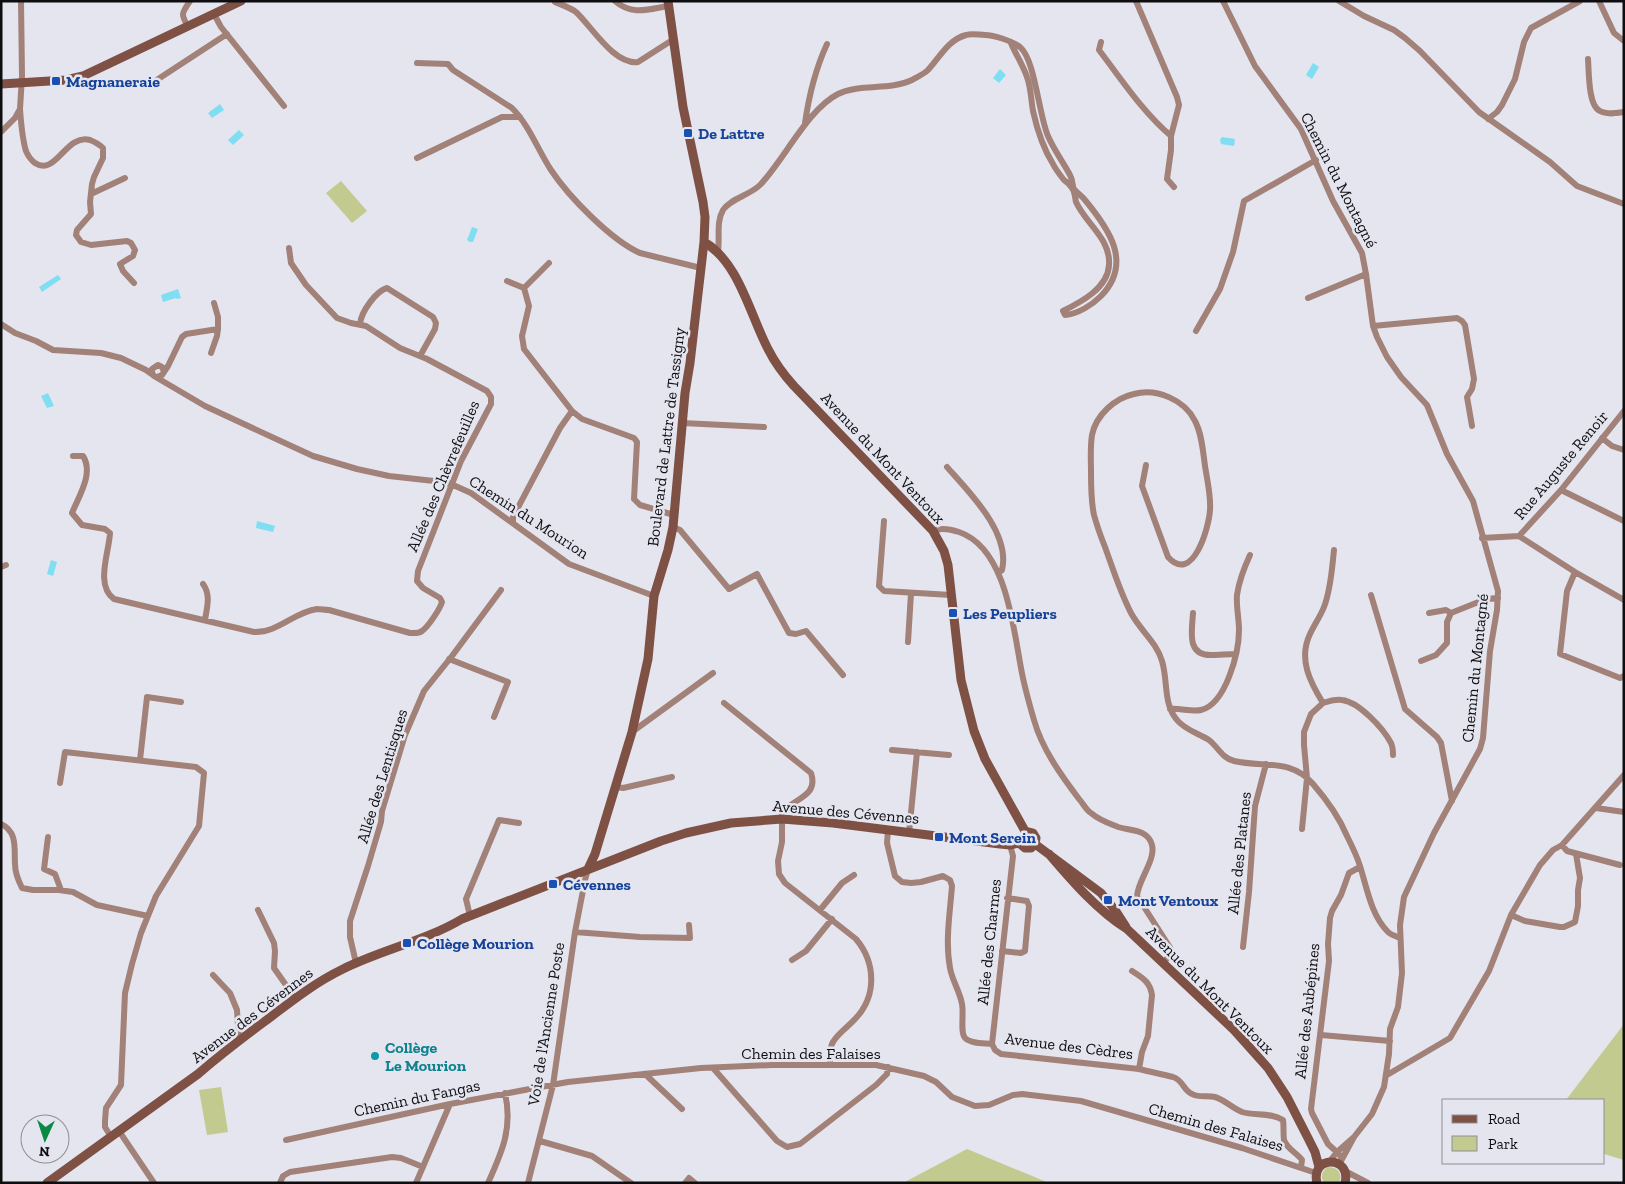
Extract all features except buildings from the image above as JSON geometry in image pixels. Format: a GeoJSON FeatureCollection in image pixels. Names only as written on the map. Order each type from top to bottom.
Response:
{"type":"FeatureCollection","features":[{"type":"Feature","properties":{"kind":"street"},"geometry":{"type":"LineString","coordinates":[[21,1],[20,109],[26,150],[31,160],[45,166],[51,164],[72,143],[83,138],[103,148],[103,158],[94,177],[90,202],[91,214],[77,230],[76,235],[78,240],[86,245],[127,241],[131,243],[135,250],[133,256],[120,264],[123,271],[134,283]]}},
{"type":"Feature","properties":{"kind":"street"},"geometry":{"type":"LineString","coordinates":[[188,27],[182,16],[190,1]]}},
{"type":"Feature","properties":{"kind":"street"},"geometry":{"type":"LineString","coordinates":[[1,84],[66,80],[83,76],[241,1]]}},
{"type":"Feature","properties":{"kind":"street"},"geometry":{"type":"LineString","coordinates":[[615,1],[629,10],[639,10],[668,4]]}},
{"type":"Feature","properties":{"kind":"street"},"geometry":{"type":"LineString","coordinates":[[1136,1],[1179,105],[1171,136],[1172,150],[1167,179],[1174,187]]}},
{"type":"Feature","properties":{"kind":"street","name":"Chemin du Montagné"},"geometry":{"type":"LineString","coordinates":[[1223,1],[1255,66],[1301,129],[1333,201],[1362,253],[1373,326],[1387,357],[1401,377],[1428,405],[1447,454],[1473,501],[1496,584],[1498,598],[1490,651],[1483,738],[1480,749],[1434,833],[1404,896],[1400,925],[1402,973],[1398,1008],[1390,1029],[1387,1075],[1384,1087],[1377,1104],[1354,1137],[1322,1166]]}},
{"type":"Feature","properties":{"kind":"street"},"geometry":{"type":"LineString","coordinates":[[1338,1],[1394,30],[1405,38],[1420,50],[1479,112],[1550,162],[1577,186],[1624,204]]}},
{"type":"Feature","properties":{"kind":"street"},"geometry":{"type":"LineString","coordinates":[[1488,118],[1497,112],[1514,79],[1529,30],[1580,1]]}},
{"type":"Feature","properties":{"kind":"street"},"geometry":{"type":"LineString","coordinates":[[1598,1],[1614,33],[1624,41]]}},
{"type":"Feature","properties":{"kind":"street"},"geometry":{"type":"LineString","coordinates":[[555,2],[575,11],[615,54],[632,63],[638,62],[674,39]]}},
{"type":"Feature","properties":{"kind":"street","name":"Boulevard de Lattre de Tassigny"},"geometry":{"type":"LineString","coordinates":[[588,870],[595,854],[632,732],[648,659],[654,596],[673,527],[682,423],[704,242],[705,216],[703,202],[683,107],[668,4]]}},
{"type":"Feature","properties":{"kind":"street"},"geometry":{"type":"LineString","coordinates":[[214,14],[227,34],[284,106]]}},
{"type":"Feature","properties":{"kind":"street"},"geometry":{"type":"LineString","coordinates":[[149,84],[227,34]]}},
{"type":"Feature","properties":{"kind":"street"},"geometry":{"type":"LineString","coordinates":[[718,251],[720,221],[723,211],[730,203],[745,196],[760,184],[805,124],[823,104],[838,94],[854,88],[895,84],[910,80],[927,71],[953,41],[967,35],[993,35],[1010,43],[1028,79],[1038,131],[1043,146],[1053,164],[1064,179],[1073,188],[1085,200],[1114,244],[1117,262],[1114,278],[1096,300],[1077,312],[1065,315],[1063,311],[1082,302],[1099,285],[1107,275],[1110,264],[1104,241],[1084,216],[1076,202],[1073,188]]}},
{"type":"Feature","properties":{"kind":"street"},"geometry":{"type":"LineString","coordinates":[[1101,42],[1100,50],[1104,56],[1153,120],[1171,136]]}},
{"type":"Feature","properties":{"kind":"street"},"geometry":{"type":"LineString","coordinates":[[805,124],[808,100],[815,72],[827,44]]}},
{"type":"Feature","properties":{"kind":"street"},"geometry":{"type":"LineString","coordinates":[[1588,59],[1590,88],[1594,105],[1600,112],[1624,112]]}},
{"type":"Feature","properties":{"kind":"street"},"geometry":{"type":"LineString","coordinates":[[417,63],[448,64],[452,70],[512,108],[520,117],[552,172],[577,202],[605,229],[632,249],[640,253],[701,268]]}},
{"type":"Feature","properties":{"kind":"street"},"geometry":{"type":"LineString","coordinates":[[1,132],[15,118],[20,109]]}},
{"type":"Feature","properties":{"kind":"street"},"geometry":{"type":"LineString","coordinates":[[417,158],[502,117],[520,117]]}},
{"type":"Feature","properties":{"kind":"street"},"geometry":{"type":"LineString","coordinates":[[1196,331],[1220,289],[1233,252],[1244,202],[1316,160]]}},
{"type":"Feature","properties":{"kind":"street"},"geometry":{"type":"LineString","coordinates":[[91,194],[125,178]]}},
{"type":"Feature","properties":{"kind":"street","name":"Avenue du Mont Ventoux"},"geometry":{"type":"LineString","coordinates":[[704,242],[718,251],[728,264],[768,349],[780,369],[933,531],[948,564],[961,680],[974,731],[985,759],[1025,831]]}},
{"type":"Feature","properties":{"kind":"street","name":"Allée des Chèvrefeuilles"},"geometry":{"type":"LineString","coordinates":[[73,456],[83,456],[87,462],[87,475],[72,513],[82,525],[105,529],[110,533],[104,581],[108,594],[117,601],[261,632],[273,629],[305,613],[316,610],[329,610],[410,633],[424,630],[439,610],[442,602],[440,598],[422,588],[417,581],[418,572],[451,484],[491,404],[491,397],[487,391],[420,356],[400,348],[366,326],[337,318],[306,285],[291,263],[289,248]]}},
{"type":"Feature","properties":{"kind":"street"},"geometry":{"type":"LineString","coordinates":[[524,288],[549,263]]}},
{"type":"Feature","properties":{"kind":"street"},"geometry":{"type":"LineString","coordinates":[[1308,298],[1366,274]]}},
{"type":"Feature","properties":{"kind":"street"},"geometry":{"type":"LineString","coordinates":[[507,281],[524,288]]}},
{"type":"Feature","properties":{"kind":"street"},"geometry":{"type":"LineString","coordinates":[[360,324],[362,313],[381,290],[387,288],[433,318],[436,323],[435,329],[420,356]]}},
{"type":"Feature","properties":{"kind":"street"},"geometry":{"type":"LineString","coordinates":[[524,288],[529,306],[522,336],[524,349],[572,411],[582,418],[634,438],[637,442],[634,499],[640,505],[674,514]]}},
{"type":"Feature","properties":{"kind":"street"},"geometry":{"type":"LineString","coordinates":[[210,353],[218,329],[218,317],[214,303]]}},
{"type":"Feature","properties":{"kind":"street"},"geometry":{"type":"LineString","coordinates":[[1373,326],[1457,318],[1462,321],[1465,325],[1474,379],[1472,389],[1467,397],[1472,426]]}},
{"type":"Feature","properties":{"kind":"street","name":"Chemin du Mourion"},"geometry":{"type":"LineString","coordinates":[[1,324],[15,333],[53,350],[100,353],[158,371],[166,382],[205,406],[313,456],[389,476],[451,484],[471,493],[569,564],[654,596]]}},
{"type":"Feature","properties":{"kind":"street"},"geometry":{"type":"LineString","coordinates":[[158,371],[186,334],[218,329]]}},
{"type":"Feature","properties":{"kind":"street"},"geometry":{"type":"LineString","coordinates":[[1146,465],[1142,486],[1168,557],[1176,563],[1184,563],[1193,559],[1202,543],[1210,510],[1209,491],[1200,438],[1195,421],[1186,409],[1172,398],[1163,394],[1135,393],[1114,403],[1104,411],[1092,433],[1092,498],[1094,517],[1126,601],[1137,623],[1157,649],[1162,660],[1172,714],[1181,724],[1208,740],[1230,759],[1241,762],[1285,766],[1300,772],[1307,778],[1340,819],[1380,921],[1388,932],[1400,938]]}},
{"type":"Feature","properties":{"kind":"street"},"geometry":{"type":"LineString","coordinates":[[512,523],[513,517],[560,428],[572,411]]}},
{"type":"Feature","properties":{"kind":"street","name":"Rue Auguste Renoir"},"geometry":{"type":"LineString","coordinates":[[1519,536],[1561,490],[1624,411]]}},
{"type":"Feature","properties":{"kind":"street"},"geometry":{"type":"LineString","coordinates":[[682,423],[764,427]]}},
{"type":"Feature","properties":{"kind":"street"},"geometry":{"type":"LineString","coordinates":[[1602,438],[1612,446],[1624,450]]}},
{"type":"Feature","properties":{"kind":"street"},"geometry":{"type":"LineString","coordinates":[[947,467],[973,496],[994,527],[1003,558],[1002,570],[998,573]]}},
{"type":"Feature","properties":{"kind":"street"},"geometry":{"type":"LineString","coordinates":[[1561,490],[1624,521]]}},
{"type":"Feature","properties":{"kind":"street"},"geometry":{"type":"LineString","coordinates":[[884,521],[879,586],[884,592],[952,595]]}},
{"type":"Feature","properties":{"kind":"street"},"geometry":{"type":"LineString","coordinates":[[673,527],[680,530],[729,589],[757,574],[789,633],[796,634],[806,631],[843,675]]}},
{"type":"Feature","properties":{"kind":"street"},"geometry":{"type":"LineString","coordinates":[[933,531],[944,529],[969,537],[983,550],[998,573],[1012,613],[1021,670],[1034,722],[1044,746],[1055,764],[1089,812],[1103,822],[1138,831],[1146,835],[1150,840],[1153,850],[1152,857],[1138,889],[1137,896],[1171,949],[1171,954],[1163,963]]}},
{"type":"Feature","properties":{"kind":"street"},"geometry":{"type":"LineString","coordinates":[[1482,538],[1519,536],[1575,572],[1624,600]]}},
{"type":"Feature","properties":{"kind":"street"},"geometry":{"type":"LineString","coordinates":[[1322,703],[1306,671],[1306,652],[1309,636],[1324,606],[1330,585],[1334,550]]}},
{"type":"Feature","properties":{"kind":"street"},"geometry":{"type":"LineString","coordinates":[[1170,709],[1201,710],[1212,704],[1225,686],[1236,654],[1239,631],[1237,607],[1239,585],[1250,555]]}},
{"type":"Feature","properties":{"kind":"street"},"geometry":{"type":"LineString","coordinates":[[1575,572],[1567,591],[1560,654],[1620,678],[1624,676]]}},
{"type":"Feature","properties":{"kind":"street"},"geometry":{"type":"LineString","coordinates":[[204,584],[208,590],[205,620]]}},
{"type":"Feature","properties":{"kind":"street","name":"Allée des Lentisques"},"geometry":{"type":"LineString","coordinates":[[356,963],[350,937],[351,917],[368,866],[403,742],[424,691],[501,590]]}},
{"type":"Feature","properties":{"kind":"street"},"geometry":{"type":"LineString","coordinates":[[908,642],[912,594]]}},
{"type":"Feature","properties":{"kind":"street"},"geometry":{"type":"LineString","coordinates":[[1371,595],[1405,710],[1437,737],[1441,743],[1452,800]]}},
{"type":"Feature","properties":{"kind":"street"},"geometry":{"type":"LineString","coordinates":[[1422,661],[1436,655],[1447,643],[1447,622],[1451,613],[1486,598],[1498,598]]}},
{"type":"Feature","properties":{"kind":"street"},"geometry":{"type":"LineString","coordinates":[[1429,613],[1446,610],[1451,613]]}},
{"type":"Feature","properties":{"kind":"street"},"geometry":{"type":"LineString","coordinates":[[1193,613],[1192,635],[1194,648],[1199,654],[1210,656],[1236,654]]}},
{"type":"Feature","properties":{"kind":"street"},"geometry":{"type":"LineString","coordinates":[[449,659],[508,682],[494,717]]}},
{"type":"Feature","properties":{"kind":"street"},"geometry":{"type":"LineString","coordinates":[[632,732],[713,674]]}},
{"type":"Feature","properties":{"kind":"street"},"geometry":{"type":"LineString","coordinates":[[140,760],[146,697],[181,702]]}},
{"type":"Feature","properties":{"kind":"street"},"geometry":{"type":"LineString","coordinates":[[1302,829],[1307,778],[1304,732],[1312,714],[1322,703],[1343,700],[1357,705],[1384,733],[1392,745],[1393,755]]}},
{"type":"Feature","properties":{"kind":"street"},"geometry":{"type":"LineString","coordinates":[[724,703],[811,773],[814,781],[812,790],[784,811],[782,842],[778,860],[780,874],[785,883],[798,895],[832,919],[863,946],[870,965],[872,983],[870,996],[863,1009],[832,1043],[830,1064]]}},
{"type":"Feature","properties":{"kind":"street"},"geometry":{"type":"LineString","coordinates":[[892,750],[949,754]]}},
{"type":"Feature","properties":{"kind":"street"},"geometry":{"type":"LineString","coordinates":[[60,783],[65,752],[196,767],[202,770],[205,776],[199,826],[156,896],[140,933],[125,992],[121,1085],[106,1108],[105,1128],[110,1136]]}},
{"type":"Feature","properties":{"kind":"street"},"geometry":{"type":"LineString","coordinates":[[909,833],[917,752]]}},
{"type":"Feature","properties":{"kind":"street","name":"Allée des Platanes"},"geometry":{"type":"LineString","coordinates":[[1243,946],[1255,806],[1266,764]]}},
{"type":"Feature","properties":{"kind":"street"},"geometry":{"type":"LineString","coordinates":[[1387,1075],[1450,1038],[1489,971],[1511,915],[1540,865],[1553,850],[1562,845],[1624,775]]}},
{"type":"Feature","properties":{"kind":"street"},"geometry":{"type":"LineString","coordinates":[[616,787],[623,788],[672,777]]}},
{"type":"Feature","properties":{"kind":"street"},"geometry":{"type":"LineString","coordinates":[[1596,808],[1624,812]]}},
{"type":"Feature","properties":{"kind":"street"},"geometry":{"type":"LineString","coordinates":[[470,916],[466,899],[499,820],[519,823]]}},
{"type":"Feature","properties":{"kind":"street","name":"Avenue des Cévennes"},"geometry":{"type":"LineString","coordinates":[[47,1183],[198,1074],[294,998],[327,977],[356,963],[444,929],[470,916],[661,841],[708,827],[756,820],[807,820],[1015,844]]}},
{"type":"Feature","properties":{"kind":"street"},"geometry":{"type":"LineString","coordinates":[[1,824],[12,833],[15,847],[17,880],[22,888],[73,892],[97,905],[148,916]]}},
{"type":"Feature","properties":{"kind":"street","name":"Avenue des Cèdres"},"geometry":{"type":"LineString","coordinates":[[888,830],[887,843],[895,876],[902,882],[921,882],[943,876],[950,880],[952,886],[948,952],[950,970],[962,1003],[964,1015],[962,1033],[965,1039],[992,1044],[995,1050],[1001,1054],[1139,1069],[1174,1077],[1180,1080],[1187,1092],[1194,1096],[1214,1097],[1244,1113],[1278,1116],[1283,1120],[1286,1145],[1302,1160],[1301,1167]]}},
{"type":"Feature","properties":{"kind":"street"},"geometry":{"type":"LineString","coordinates":[[1025,831],[1033,833],[1036,838],[1035,844],[1031,848],[1015,844],[1025,831]]}},
{"type":"Feature","properties":{"kind":"street"},"geometry":{"type":"LineString","coordinates":[[48,837],[44,869],[55,874],[61,890]]}},
{"type":"Feature","properties":{"kind":"street","name":"Allée des Charmes"},"geometry":{"type":"LineString","coordinates":[[992,1044],[1007,898],[1015,844]]}},
{"type":"Feature","properties":{"kind":"street","name":"Avenue du Mont Ventoux"},"geometry":{"type":"LineString","coordinates":[[1035,844],[1049,854],[1069,878],[1103,911],[1127,929],[1234,1030],[1268,1068],[1287,1097],[1322,1166],[1317,1183]]}},
{"type":"Feature","properties":{"kind":"street"},"geometry":{"type":"LineString","coordinates":[[1562,845],[1567,850],[1576,854],[1620,865]]}},
{"type":"Feature","properties":{"kind":"street"},"geometry":{"type":"LineString","coordinates":[[1511,915],[1525,922],[1564,928],[1575,922],[1580,878],[1576,854]]}},
{"type":"Feature","properties":{"kind":"street","name":"Allée des Aubépines"},"geometry":{"type":"LineString","coordinates":[[1346,1172],[1337,1152],[1328,1144],[1312,1111],[1329,961],[1330,918],[1351,870],[1360,866]]}},
{"type":"Feature","properties":{"kind":"street","name":"Voie de l'Ancienne Poste"},"geometry":{"type":"LineString","coordinates":[[528,1183],[553,1085],[575,932],[588,870]]}},
{"type":"Feature","properties":{"kind":"street"},"geometry":{"type":"LineString","coordinates":[[820,910],[842,882],[854,875]]}},
{"type":"Feature","properties":{"kind":"street"},"geometry":{"type":"LineString","coordinates":[[1002,951],[1021,953],[1025,951],[1029,906],[1027,901],[1007,898]]}},
{"type":"Feature","properties":{"kind":"street"},"geometry":{"type":"LineString","coordinates":[[258,910],[274,942],[274,968],[294,998]]}},
{"type":"Feature","properties":{"kind":"street"},"geometry":{"type":"LineString","coordinates":[[792,960],[806,951],[832,919]]}},
{"type":"Feature","properties":{"kind":"street"},"geometry":{"type":"LineString","coordinates":[[575,932],[640,937],[690,938],[689,925]]}},
{"type":"Feature","properties":{"kind":"street"},"geometry":{"type":"LineString","coordinates":[[1132,971],[1146,980],[1152,995],[1148,1036],[1142,1052],[1139,1069]]}},
{"type":"Feature","properties":{"kind":"street"},"geometry":{"type":"LineString","coordinates":[[213,975],[230,993],[237,1010],[239,1041]]}},
{"type":"Feature","properties":{"kind":"street"},"geometry":{"type":"LineString","coordinates":[[1321,1035],[1390,1041]]}},
{"type":"Feature","properties":{"kind":"street","name":"Chemin des Falaises"},"geometry":{"type":"LineString","coordinates":[[553,1085],[670,1070],[861,1064],[888,1067],[924,1076],[936,1082],[952,1097],[974,1106],[989,1105],[1022,1094],[1081,1101],[1301,1167],[1322,1166]]}},
{"type":"Feature","properties":{"kind":"street"},"geometry":{"type":"LineString","coordinates":[[714,1068],[777,1141],[787,1147],[800,1144],[869,1091],[887,1074],[888,1067]]}},
{"type":"Feature","properties":{"kind":"street"},"geometry":{"type":"LineString","coordinates":[[645,1074],[682,1109]]}},
{"type":"Feature","properties":{"kind":"street","name":"Chemin du Fangas"},"geometry":{"type":"LineString","coordinates":[[286,1140],[450,1104],[553,1085]]}},
{"type":"Feature","properties":{"kind":"street"},"geometry":{"type":"LineString","coordinates":[[488,1183],[506,1137],[509,1118],[505,1093]]}},
{"type":"Feature","properties":{"kind":"street"},"geometry":{"type":"LineString","coordinates":[[416,1183],[450,1104]]}},
{"type":"Feature","properties":{"kind":"street"},"geometry":{"type":"LineString","coordinates":[[119,1131],[154,1183]]}},
{"type":"Feature","properties":{"kind":"street","name":"Chemin du Montagné"},"geometry":{"type":"LineString","coordinates":[[1346,1172],[1354,1137]]}},
{"type":"Feature","properties":{"kind":"street"},"geometry":{"type":"LineString","coordinates":[[540,1141],[592,1156],[631,1183]]}},
{"type":"Feature","properties":{"kind":"street"},"geometry":{"type":"LineString","coordinates":[[280,1183],[283,1176],[290,1172],[383,1158],[401,1158],[422,1167]]}},
{"type":"Feature","properties":{"kind":"street"},"geometry":{"type":"LineString","coordinates":[[1322,1166],[1335,1162],[1346,1172],[1368,1183]]}},
{"type":"Feature","properties":{"kind":"street"},"geometry":{"type":"LineString","coordinates":[[685,1183],[689,1178],[694,1183]]}},
{"type":"Feature","properties":{"kind":"green space"},"geometry":{"type":"Polygon","coordinates":[[[341,181],[367,211],[352,223],[326,193],[341,181]]]}},
{"type":"Feature","properties":{"kind":"green space"},"geometry":{"type":"Polygon","coordinates":[[[1624,1024],[1624,1160],[1605,1154],[1605,1099],[1567,1099],[1624,1024]]]}},
{"type":"Feature","properties":{"kind":"green space"},"geometry":{"type":"Polygon","coordinates":[[[221,1087],[228,1132],[207,1135],[199,1090],[221,1087]]]}},
{"type":"Feature","properties":{"kind":"green space"},"geometry":{"type":"Polygon","coordinates":[[[967,1149],[1049,1183],[903,1183],[967,1149]]]}},
{"type":"Feature","properties":{"kind":"green space"},"geometry":{"type":"Polygon","coordinates":[[[1328,1167],[1335,1168],[1339,1172],[1339,1183],[1324,1183],[1322,1174],[1328,1167]]]}},
{"type":"Feature","properties":{"kind":"water"},"geometry":{"type":"Polygon","coordinates":[[[1313,63],[1319,67],[1312,79],[1306,75],[1313,63]]]}},
{"type":"Feature","properties":{"kind":"water"},"geometry":{"type":"Polygon","coordinates":[[[1000,69],[1006,75],[999,83],[993,78],[1000,69]]]}},
{"type":"Feature","properties":{"kind":"water"},"geometry":{"type":"Polygon","coordinates":[[[220,104],[224,110],[212,118],[208,113],[220,104]]]}},
{"type":"Feature","properties":{"kind":"water"},"geometry":{"type":"Polygon","coordinates":[[[239,130],[244,135],[233,145],[228,140],[239,130]]]}},
{"type":"Feature","properties":{"kind":"water"},"geometry":{"type":"Polygon","coordinates":[[[1222,137],[1235,139],[1234,146],[1221,144],[1220,140],[1222,137]]]}},
{"type":"Feature","properties":{"kind":"water"},"geometry":{"type":"Polygon","coordinates":[[[472,227],[478,229],[473,242],[470,242],[467,240],[472,227]]]}},
{"type":"Feature","properties":{"kind":"water"},"geometry":{"type":"Polygon","coordinates":[[[58,275],[61,279],[42,292],[39,287],[58,275]]]}},
{"type":"Feature","properties":{"kind":"water"},"geometry":{"type":"Polygon","coordinates":[[[178,289],[181,298],[163,302],[161,295],[178,289]]]}},
{"type":"Feature","properties":{"kind":"water"},"geometry":{"type":"Polygon","coordinates":[[[48,393],[54,406],[47,408],[41,396],[48,393]]]}},
{"type":"Feature","properties":{"kind":"water"},"geometry":{"type":"Polygon","coordinates":[[[257,521],[275,526],[273,532],[256,528],[257,521]]]}},
{"type":"Feature","properties":{"kind":"water"},"geometry":{"type":"Polygon","coordinates":[[[51,560],[57,562],[53,576],[47,574],[51,560]]]}},
{"type":"Feature","properties":{"kind":"place","name":"Magnaneraie"},"geometry":{"type":"Point","coordinates":[56,81]}},
{"type":"Feature","properties":{"kind":"place","name":"De Lattre"},"geometry":{"type":"Point","coordinates":[688,133]}},
{"type":"Feature","properties":{"kind":"place","name":"Les Peupliers"},"geometry":{"type":"Point","coordinates":[953,613]}},
{"type":"Feature","properties":{"kind":"place","name":"Mont Serein"},"geometry":{"type":"Point","coordinates":[939,837]}},
{"type":"Feature","properties":{"kind":"place","name":"Cévennes"},"geometry":{"type":"Point","coordinates":[553,884]}},
{"type":"Feature","properties":{"kind":"place","name":"Mont Ventoux"},"geometry":{"type":"Point","coordinates":[1108,900]}},
{"type":"Feature","properties":{"kind":"place","name":"Collège Mourion"},"geometry":{"type":"Point","coordinates":[407,943]}},
{"type":"Feature","properties":{"kind":"place","name":"Collège Le Mourion"},"geometry":{"type":"Point","coordinates":[375,1056]}}]}
